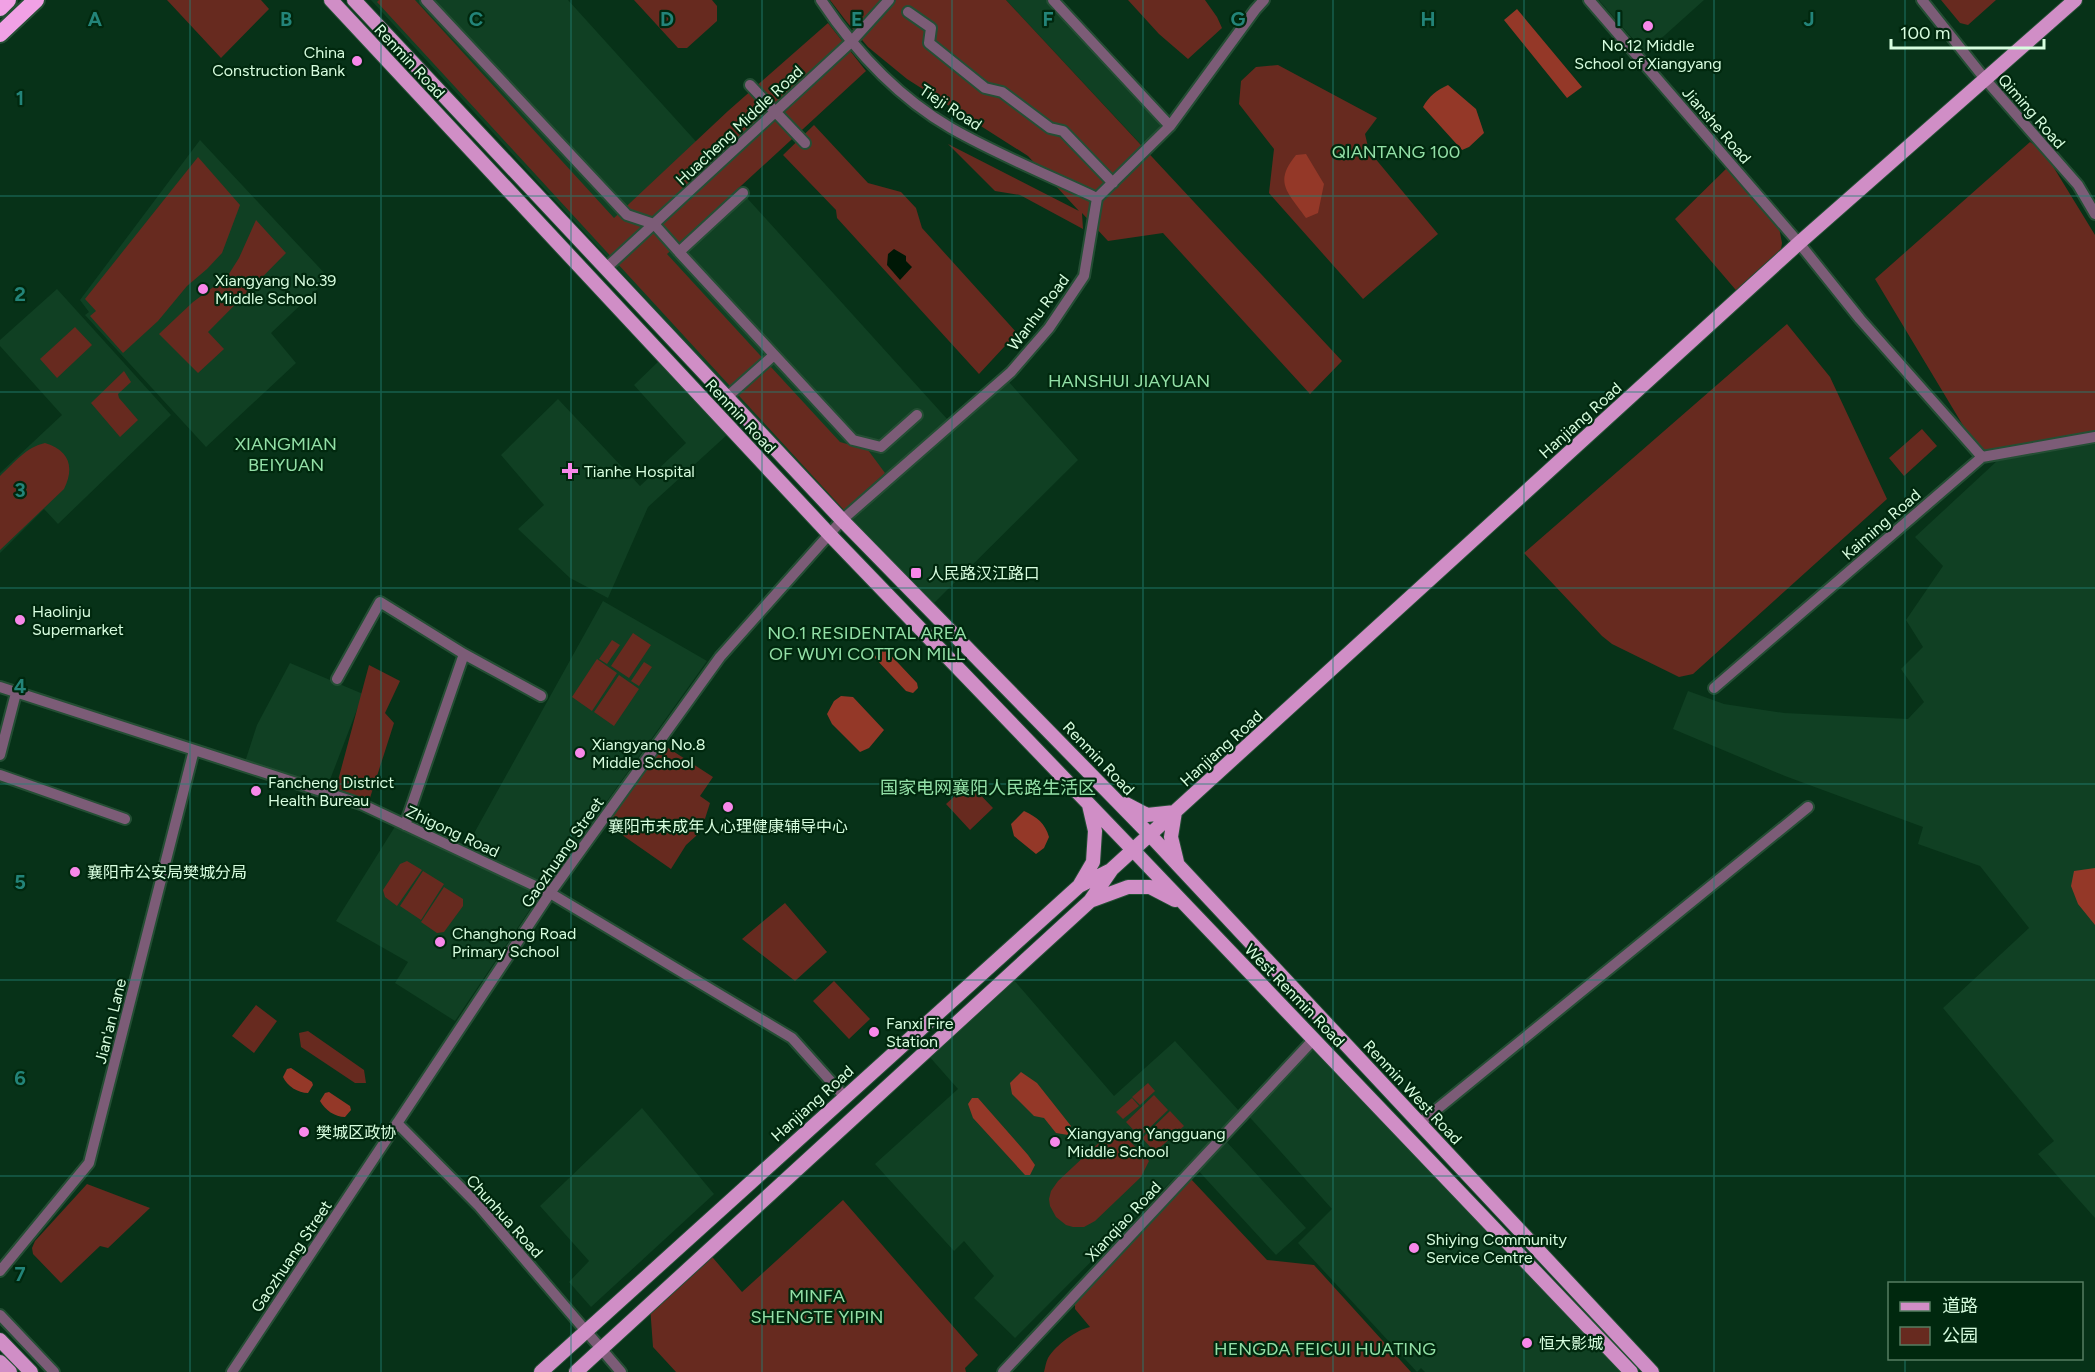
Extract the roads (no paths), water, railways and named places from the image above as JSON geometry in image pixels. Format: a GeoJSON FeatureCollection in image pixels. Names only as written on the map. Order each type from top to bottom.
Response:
{"type":"FeatureCollection","features":[{"type":"Feature","properties":{"kind":"highway"},"geometry":{"type":"LineString","coordinates":[[0,8],[8,0]]}},
{"type":"Feature","properties":{"kind":"highway"},"geometry":{"type":"LineString","coordinates":[[0,34],[36,0]]}},
{"type":"Feature","properties":{"kind":"main road","name":"Renmin Road"},"geometry":{"type":"LineString","coordinates":[[331,0],[829,534],[1134,850]]}},
{"type":"Feature","properties":{"kind":"main road","name":"Renmin Road"},"geometry":{"type":"LineString","coordinates":[[354,0],[842,520],[1150,835]]}},
{"type":"Feature","properties":{"kind":"main road","name":"Hanjiang Road"},"geometry":{"type":"LineString","coordinates":[[541,1372],[1079,886],[1112,869],[1134,850],[1799,243],[2075,0]]}},
{"type":"Feature","properties":{"kind":"main road"},"geometry":{"type":"LineString","coordinates":[[1115,799],[1147,815],[1175,812],[1171,837],[1178,864]]}},
{"type":"Feature","properties":{"kind":"main road"},"geometry":{"type":"LineString","coordinates":[[1079,886],[1093,862],[1095,831],[1088,803]]}},
{"type":"Feature","properties":{"kind":"main road","name":"Renmin West Road"},"geometry":{"type":"LineString","coordinates":[[1150,835],[1652,1372]]}},
{"type":"Feature","properties":{"kind":"main road","name":"West Renmin Road"},"geometry":{"type":"LineString","coordinates":[[1134,850],[1631,1372]]}},
{"type":"Feature","properties":{"kind":"main road","name":"Hanjiang Road"},"geometry":{"type":"LineString","coordinates":[[576,1372],[1090,901],[1112,869]]}},
{"type":"Feature","properties":{"kind":"main road"},"geometry":{"type":"LineString","coordinates":[[1090,901],[1128,888],[1150,887],[1184,905]]}},
{"type":"Feature","properties":{"kind":"main road"},"geometry":{"type":"LineString","coordinates":[[0,1340],[31,1372]]}},
{"type":"Feature","properties":{"kind":"main road"},"geometry":{"type":"LineString","coordinates":[[0,1362],[10,1372]]}},
{"type":"Feature","properties":{"kind":"street"},"geometry":{"type":"LineString","coordinates":[[426,0],[627,215],[654,224],[853,440],[881,447],[917,415]]}},
{"type":"Feature","properties":{"kind":"street","name":"Tieji Road"},"geometry":{"type":"LineString","coordinates":[[821,0],[851,42],[885,78],[950,128],[1097,198]]}},
{"type":"Feature","properties":{"kind":"street","name":"Huacheng Middle Road"},"geometry":{"type":"LineString","coordinates":[[606,268],[851,42],[889,0]]}},
{"type":"Feature","properties":{"kind":"street"},"geometry":{"type":"LineString","coordinates":[[1053,0],[1170,126]]}},
{"type":"Feature","properties":{"kind":"street"},"geometry":{"type":"LineString","coordinates":[[1097,198],[1170,126],[1264,0]]}},
{"type":"Feature","properties":{"kind":"street","name":"Jianshe Road"},"geometry":{"type":"LineString","coordinates":[[1589,0],[1799,243],[1860,319],[1982,457]]}},
{"type":"Feature","properties":{"kind":"street","name":"Qiming Road"},"geometry":{"type":"LineString","coordinates":[[1922,0],[1985,79],[2078,185],[2095,214]]}},
{"type":"Feature","properties":{"kind":"street"},"geometry":{"type":"LineString","coordinates":[[908,12],[931,28],[929,43],[985,88],[1002,92],[1050,128],[1063,131],[1113,183]]}},
{"type":"Feature","properties":{"kind":"street"},"geometry":{"type":"LineString","coordinates":[[750,85],[805,143]]}},
{"type":"Feature","properties":{"kind":"street"},"geometry":{"type":"LineString","coordinates":[[679,252],[743,193]]}},
{"type":"Feature","properties":{"kind":"street","name":"Wanhu Road"},"geometry":{"type":"LineString","coordinates":[[842,520],[1011,372],[1048,328],[1084,276],[1097,198]]}},
{"type":"Feature","properties":{"kind":"street"},"geometry":{"type":"LineString","coordinates":[[727,397],[774,355]]}},
{"type":"Feature","properties":{"kind":"street"},"geometry":{"type":"LineString","coordinates":[[1982,457],[2095,437]]}},
{"type":"Feature","properties":{"kind":"street","name":"Kaiming Road"},"geometry":{"type":"LineString","coordinates":[[1714,688],[1982,457]]}},
{"type":"Feature","properties":{"kind":"street","name":"Gaozhuang Street"},"geometry":{"type":"LineString","coordinates":[[232,1372],[550,893],[720,657],[842,520]]}},
{"type":"Feature","properties":{"kind":"street"},"geometry":{"type":"LineString","coordinates":[[337,678],[380,602],[464,654],[541,696]]}},
{"type":"Feature","properties":{"kind":"street"},"geometry":{"type":"LineString","coordinates":[[405,825],[464,654]]}},
{"type":"Feature","properties":{"kind":"street","name":"Zhigong Road"},"geometry":{"type":"LineString","coordinates":[[0,687],[361,804],[550,893],[792,1038],[844,1096]]}},
{"type":"Feature","properties":{"kind":"street"},"geometry":{"type":"LineString","coordinates":[[0,755],[16,693]]}},
{"type":"Feature","properties":{"kind":"street","name":"Jian'an Lane"},"geometry":{"type":"LineString","coordinates":[[0,1271],[89,1163],[194,750]]}},
{"type":"Feature","properties":{"kind":"street"},"geometry":{"type":"LineString","coordinates":[[0,775],[125,819]]}},
{"type":"Feature","properties":{"kind":"street"},"geometry":{"type":"LineString","coordinates":[[1420,1123],[1808,807]]}},
{"type":"Feature","properties":{"kind":"street","name":"Xianqiao Road"},"geometry":{"type":"LineString","coordinates":[[1003,1372],[1314,1039]]}},
{"type":"Feature","properties":{"kind":"street","name":"Chunhua Road"},"geometry":{"type":"LineString","coordinates":[[397,1123],[479,1206],[587,1332]]}},
{"type":"Feature","properties":{"kind":"street"},"geometry":{"type":"LineString","coordinates":[[0,1315],[54,1372]]}},
{"type":"Feature","properties":{"kind":"street"},"geometry":{"type":"LineString","coordinates":[[587,1332],[621,1372]]}},
{"type":"Feature","properties":{"kind":"place","name":"No.12 Middle School of Xiangyang"},"geometry":{"type":"Point","coordinates":[1648,26]}},
{"type":"Feature","properties":{"kind":"place","name":"China Construction Bank"},"geometry":{"type":"Point","coordinates":[357,61]}},
{"type":"Feature","properties":{"kind":"place","name":"Xiangyang No.39 Middle School"},"geometry":{"type":"Point","coordinates":[203,289]}},
{"type":"Feature","properties":{"kind":"place","name":"Tianhe Hospital"},"geometry":{"type":"Point","coordinates":[570,471]}},
{"type":"Feature","properties":{"kind":"place","name":"人民路汉江路口"},"geometry":{"type":"Point","coordinates":[916,573]}},
{"type":"Feature","properties":{"kind":"place","name":"Haolinju Supermarket"},"geometry":{"type":"Point","coordinates":[20,620]}},
{"type":"Feature","properties":{"kind":"place","name":"Xiangyang No.8 Middle School"},"geometry":{"type":"Point","coordinates":[580,753]}},
{"type":"Feature","properties":{"kind":"place","name":"Fancheng District Health Bureau"},"geometry":{"type":"Point","coordinates":[256,791]}},
{"type":"Feature","properties":{"kind":"place","name":"襄阳市未成年人心理健康辅导中心"},"geometry":{"type":"Point","coordinates":[728,807]}},
{"type":"Feature","properties":{"kind":"place","name":"襄阳市公安局樊城分局"},"geometry":{"type":"Point","coordinates":[75,872]}},
{"type":"Feature","properties":{"kind":"place","name":"Changhong Road Primary School"},"geometry":{"type":"Point","coordinates":[440,942]}},
{"type":"Feature","properties":{"kind":"place","name":"Fanxi Fire Station"},"geometry":{"type":"Point","coordinates":[874,1032]}},
{"type":"Feature","properties":{"kind":"place","name":"樊城区政协"},"geometry":{"type":"Point","coordinates":[304,1132]}},
{"type":"Feature","properties":{"kind":"place","name":"Xiangyang Yangguang Middle School"},"geometry":{"type":"Point","coordinates":[1055,1142]}},
{"type":"Feature","properties":{"kind":"place","name":"Shiying Community Service Centre"},"geometry":{"type":"Point","coordinates":[1414,1248]}},
{"type":"Feature","properties":{"kind":"place","name":"恒大影城"},"geometry":{"type":"Point","coordinates":[1527,1343]}},
{"type":"Feature","properties":{"kind":"district","name":"QIANTANG 100"},"geometry":{"type":"Point","coordinates":[1396,152]}},
{"type":"Feature","properties":{"kind":"district","name":"HANSHUI JIAYUAN"},"geometry":{"type":"Point","coordinates":[1129,381]}},
{"type":"Feature","properties":{"kind":"district","name":"XIANGMIAN BEIYUAN"},"geometry":{"type":"Point","coordinates":[286,454]}},
{"type":"Feature","properties":{"kind":"district","name":"NO.1 RESIDENTAL AREA OF WUYI COTTON MILL"},"geometry":{"type":"Point","coordinates":[867,643]}},
{"type":"Feature","properties":{"kind":"district","name":"国家电网襄阳人民路生活区"},"geometry":{"type":"Point","coordinates":[988,788]}},
{"type":"Feature","properties":{"kind":"district","name":"MINFA SHENGTE YIPIN"},"geometry":{"type":"Point","coordinates":[817,1306]}},
{"type":"Feature","properties":{"kind":"district","name":"HENGDA FEICUI HUATING"},"geometry":{"type":"Point","coordinates":[1325,1349]}}]}
